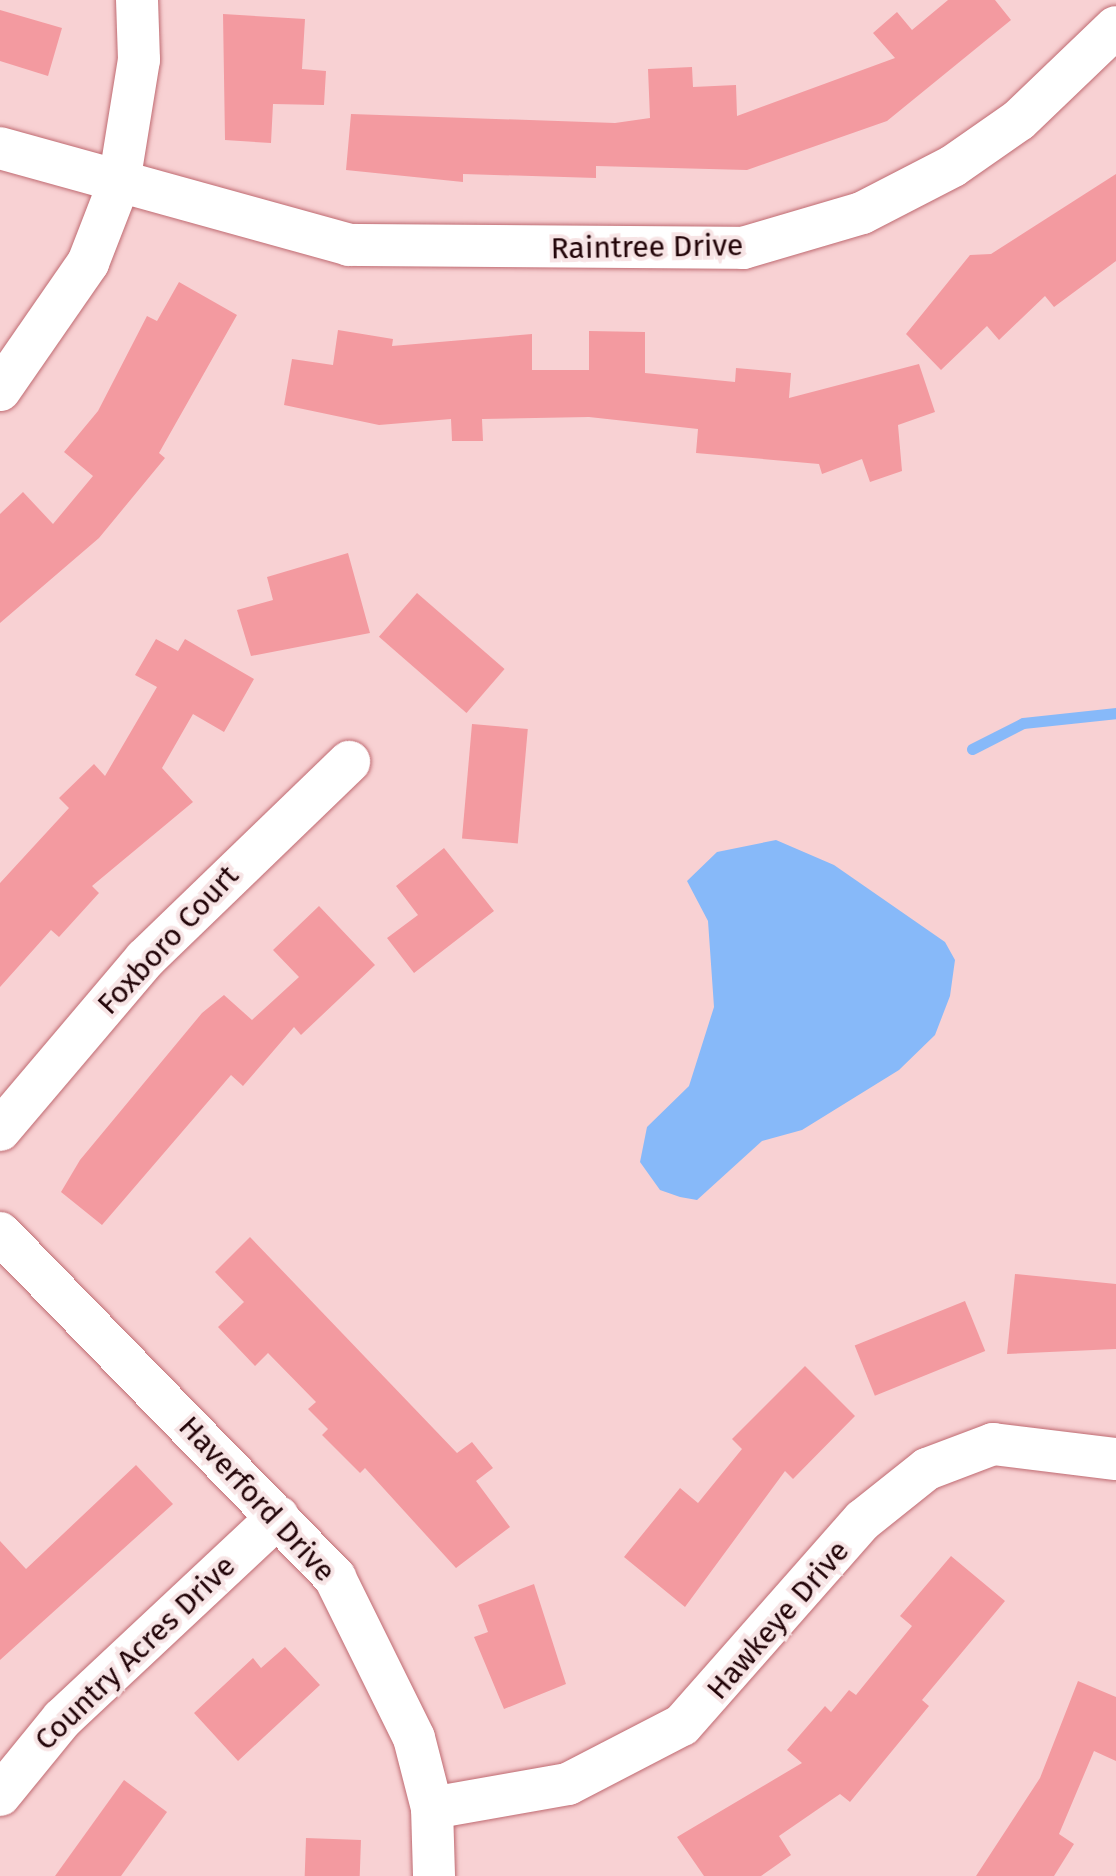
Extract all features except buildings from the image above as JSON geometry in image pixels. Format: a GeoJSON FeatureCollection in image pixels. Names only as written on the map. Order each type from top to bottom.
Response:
{"type":"FeatureCollection","features":[{"type":"Feature","properties":{"kind":"street"},"geometry":{"type":"LineString","coordinates":[[0,390],[82,275],[119,183],[139,60],[137,0]]}},
{"type":"Feature","properties":{"kind":"street","name":"Raintree Drive"},"geometry":{"type":"LineString","coordinates":[[0,148],[349,245],[743,248],[862,213],[953,166],[1019,120],[1116,27]]}},
{"type":"Feature","properties":{"kind":"street","name":"Foxboro Court"},"geometry":{"type":"LineString","coordinates":[[0,1130],[144,959],[350,762]]}},
{"type":"Feature","properties":{"kind":"street","name":"Haverford Drive"},"geometry":{"type":"LineString","coordinates":[[0,1233],[335,1578],[363,1627],[414,1738],[432,1808],[434,1876]]}},
{"type":"Feature","properties":{"kind":"street","name":"Hawkeye Drive"},"geometry":{"type":"LineString","coordinates":[[432,1808],[568,1784],[682,1726],[863,1520],[926,1469],[994,1444],[1116,1459]]}},
{"type":"Feature","properties":{"kind":"street","name":"Country Acres Drive"},"geometry":{"type":"LineString","coordinates":[[0,1795],[62,1718],[278,1518]]}},
{"type":"Feature","properties":{"kind":"water"},"geometry":{"type":"Polygon","coordinates":[[[776,840],[834,865],[945,942],[955,960],[950,996],[935,1035],[899,1070],[802,1130],[762,1141],[697,1200],[680,1197],[660,1190],[640,1162],[647,1127],[689,1086],[714,1007],[708,921],[687,881],[717,852],[776,840]]]}},
{"type":"Feature","properties":{"kind":"waterway"},"geometry":{"type":"LineString","coordinates":[[972,749],[1023,723],[1116,713]]}}]}
